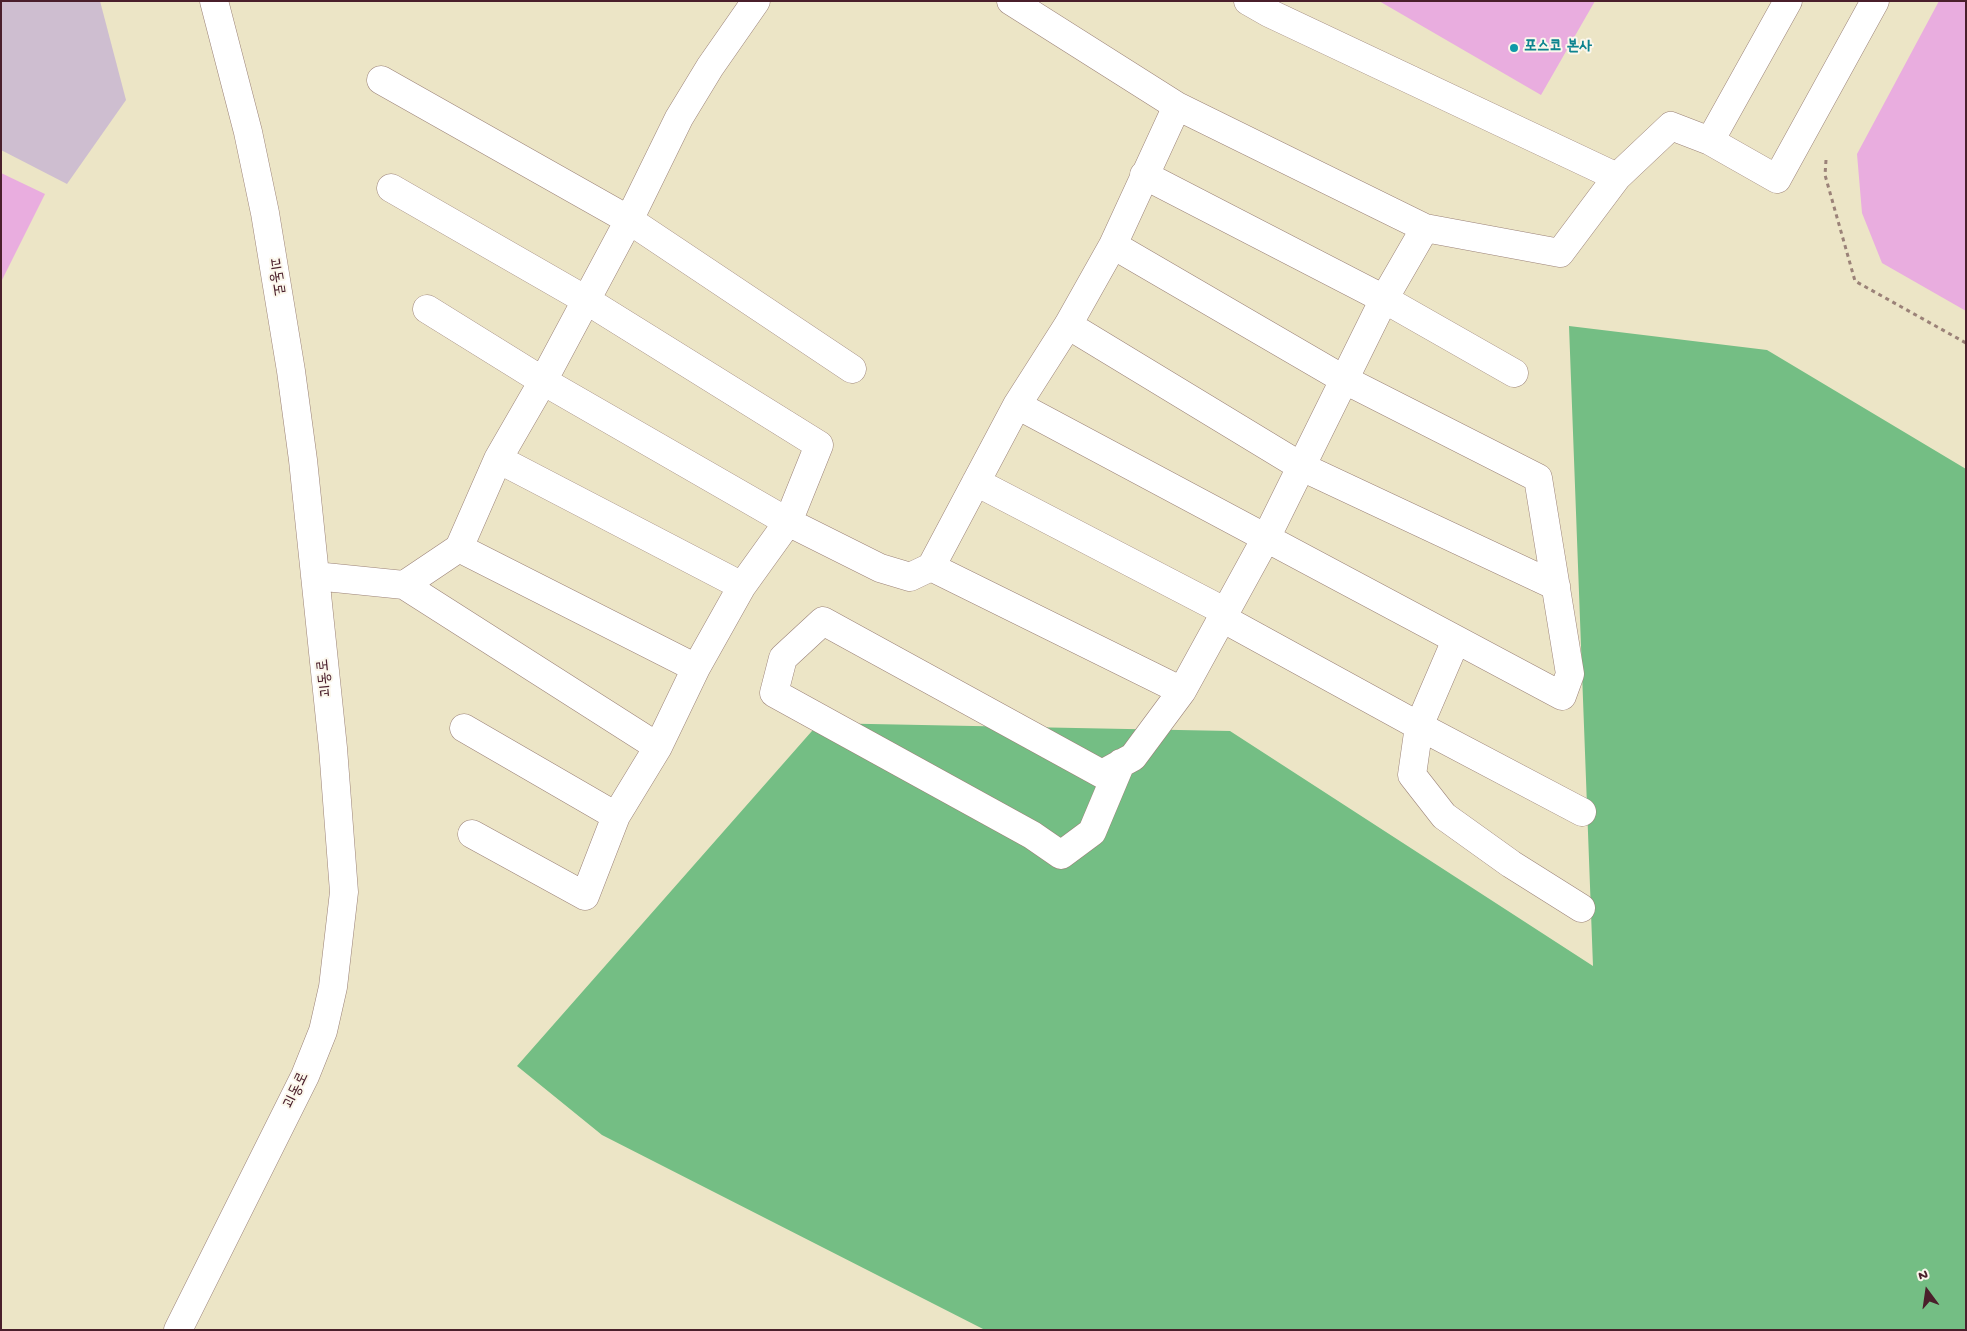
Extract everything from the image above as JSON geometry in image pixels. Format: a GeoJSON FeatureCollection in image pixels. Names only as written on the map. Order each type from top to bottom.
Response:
{"type":"FeatureCollection","features":[{"type":"Feature","properties":{"kind":"street","name":"괴동로"},"geometry":{"type":"LineString","coordinates":[[178,1330],[306,1076],[323,1031],[334,987],[344,892],[335,767],[292,380],[265,213],[248,132],[214,1]]}},
{"type":"Feature","properties":{"kind":"street"},"geometry":{"type":"LineString","coordinates":[[404,585],[459,548],[498,459],[543,381],[629,220],[678,118],[710,67],[756,1]]}},
{"type":"Feature","properties":{"kind":"street"},"geometry":{"type":"LineString","coordinates":[[1011,1],[1176,106],[1425,228],[1560,253],[1617,177],[1672,126],[1710,141],[1777,179],[1875,1]]}},
{"type":"Feature","properties":{"kind":"street"},"geometry":{"type":"LineString","coordinates":[[1248,1],[1269,14],[1617,177]]}},
{"type":"Feature","properties":{"kind":"street"},"geometry":{"type":"LineString","coordinates":[[1710,141],[1788,1]]}},
{"type":"Feature","properties":{"kind":"street"},"geometry":{"type":"LineString","coordinates":[[381,80],[629,220],[852,369]]}},
{"type":"Feature","properties":{"kind":"street"},"geometry":{"type":"LineString","coordinates":[[427,309],[543,381],[788,522],[880,568],[910,577],[931,566],[1017,405],[1068,324],[1113,245],[1176,106]]}},
{"type":"Feature","properties":{"kind":"street"},"geometry":{"type":"LineString","coordinates":[[1144,174],[1384,299],[1514,373]]}},
{"type":"Feature","properties":{"kind":"street"},"geometry":{"type":"LineString","coordinates":[[390,188],[586,300],[819,445],[788,522],[742,586],[696,668],[658,747],[616,816],[585,896],[472,834]]}},
{"type":"Feature","properties":{"kind":"street"},"geometry":{"type":"LineString","coordinates":[[1122,763],[1092,832],[1061,854],[1032,835],[774,693],[783,658],[823,621],[1102,774],[1122,763],[1133,757],[1182,691],[1224,615],[1266,538],[1384,299],[1425,228]]}},
{"type":"Feature","properties":{"kind":"street"},"geometry":{"type":"LineString","coordinates":[[1017,405],[1562,696],[1570,674],[1538,478],[1345,380],[1113,245]]}},
{"type":"Feature","properties":{"kind":"street"},"geometry":{"type":"LineString","coordinates":[[1068,324],[1302,466],[1556,586]]}},
{"type":"Feature","properties":{"kind":"street"},"geometry":{"type":"LineString","coordinates":[[498,459],[742,586]]}},
{"type":"Feature","properties":{"kind":"street"},"geometry":{"type":"LineString","coordinates":[[976,482],[1224,615],[1419,726],[1582,812]]}},
{"type":"Feature","properties":{"kind":"street"},"geometry":{"type":"LineString","coordinates":[[459,548],[696,668]]}},
{"type":"Feature","properties":{"kind":"street"},"geometry":{"type":"LineString","coordinates":[[931,566],[1182,691]]}},
{"type":"Feature","properties":{"kind":"street"},"geometry":{"type":"LineString","coordinates":[[315,576],[404,585],[658,747]]}},
{"type":"Feature","properties":{"kind":"street"},"geometry":{"type":"LineString","coordinates":[[1456,640],[1419,726],[1412,774],[1444,816],[1511,864],[1581,908]]}},
{"type":"Feature","properties":{"kind":"street"},"geometry":{"type":"LineString","coordinates":[[464,728],[616,816]]}},
{"type":"Feature","properties":{"kind":"path"},"geometry":{"type":"LineString","coordinates":[[1827,156],[1824,174],[1855,281],[1966,343]]}},
{"type":"Feature","properties":{"kind":"shaded area"},"geometry":{"type":"Polygon","coordinates":[[[1,1],[100,1],[126,100],[67,184],[1,150],[1,1]]]}},
{"type":"Feature","properties":{"kind":"green space"},"geometry":{"type":"Polygon","coordinates":[[[1569,326],[1767,350],[1966,469],[1966,1330],[985,1330],[602,1135],[517,1066],[819,723],[1230,731],[1593,966],[1569,326]]]}},
{"type":"Feature","properties":{"kind":"building","name":"포스코 본사"},"geometry":{"type":"Polygon","coordinates":[[[1379,1],[1595,1],[1541,95],[1379,1]]]}},
{"type":"Feature","properties":{"kind":"building"},"geometry":{"type":"Polygon","coordinates":[[[1939,1],[1966,1],[1966,311],[1882,263],[1862,213],[1857,154],[1939,1]]]}},
{"type":"Feature","properties":{"kind":"building"},"geometry":{"type":"Polygon","coordinates":[[[1,173],[45,194],[1,282],[1,173]]]}},
{"type":"Feature","properties":{"kind":"place","name":"포스코 본사"},"geometry":{"type":"Point","coordinates":[1514,48]}}]}
